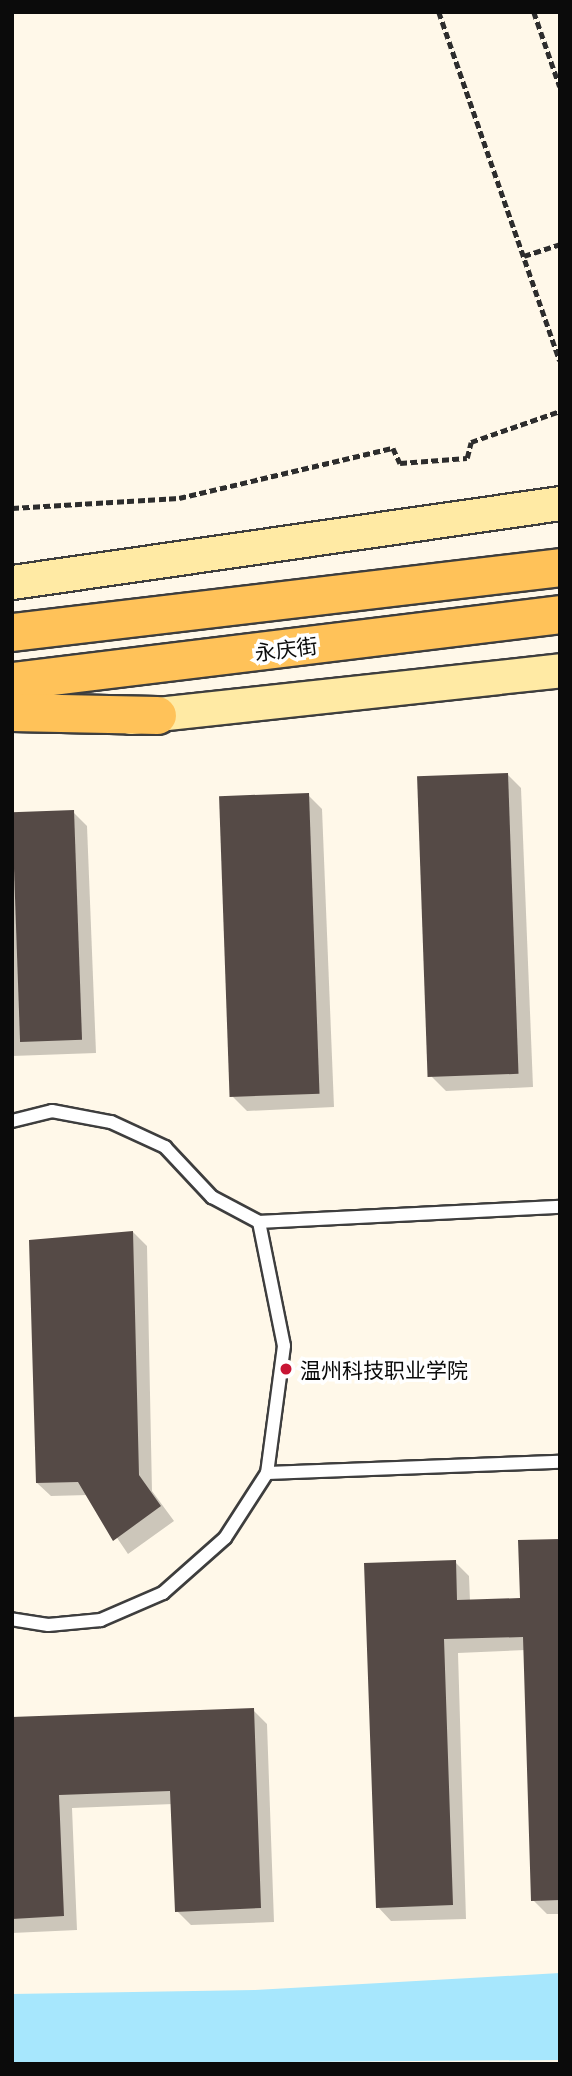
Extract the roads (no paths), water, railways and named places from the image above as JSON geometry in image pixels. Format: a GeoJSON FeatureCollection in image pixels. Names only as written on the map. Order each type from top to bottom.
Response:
{"type":"FeatureCollection","features":[{"type":"Feature","properties":{"kind":"main road"},"geometry":{"type":"LineString","coordinates":[[12,582],[560,503]]}},
{"type":"Feature","properties":{"kind":"main road"},"geometry":{"type":"LineString","coordinates":[[12,632],[560,567]]}},
{"type":"Feature","properties":{"kind":"main road","name":"永庆街"},"geometry":{"type":"LineString","coordinates":[[12,681],[560,614]]}},
{"type":"Feature","properties":{"kind":"main road"},"geometry":{"type":"LineString","coordinates":[[12,727],[157,715],[560,670]]}},
{"type":"Feature","properties":{"kind":"main road"},"geometry":{"type":"LineString","coordinates":[[12,712],[157,715]]}},
{"type":"Feature","properties":{"kind":"lane"},"geometry":{"type":"LineString","coordinates":[[12,1121],[52,1111],[111,1122],[164,1147],[212,1197],[259,1222],[560,1208]]}},
{"type":"Feature","properties":{"kind":"lane"},"geometry":{"type":"LineString","coordinates":[[12,1619],[48,1625],[101,1620],[163,1593],[225,1538],[267,1473],[284,1346],[259,1222]]}},
{"type":"Feature","properties":{"kind":"lane"},"geometry":{"type":"LineString","coordinates":[[267,1473],[560,1462]]}},
{"type":"Feature","properties":{"kind":"water"},"geometry":{"type":"Polygon","coordinates":[[[560,1973],[560,2060],[12,2064],[12,1994],[255,1990],[560,1973]]]}},
{"type":"Feature","properties":{"kind":"place","name":"温州科技职业学院"},"geometry":{"type":"Point","coordinates":[286,1369]}}]}
